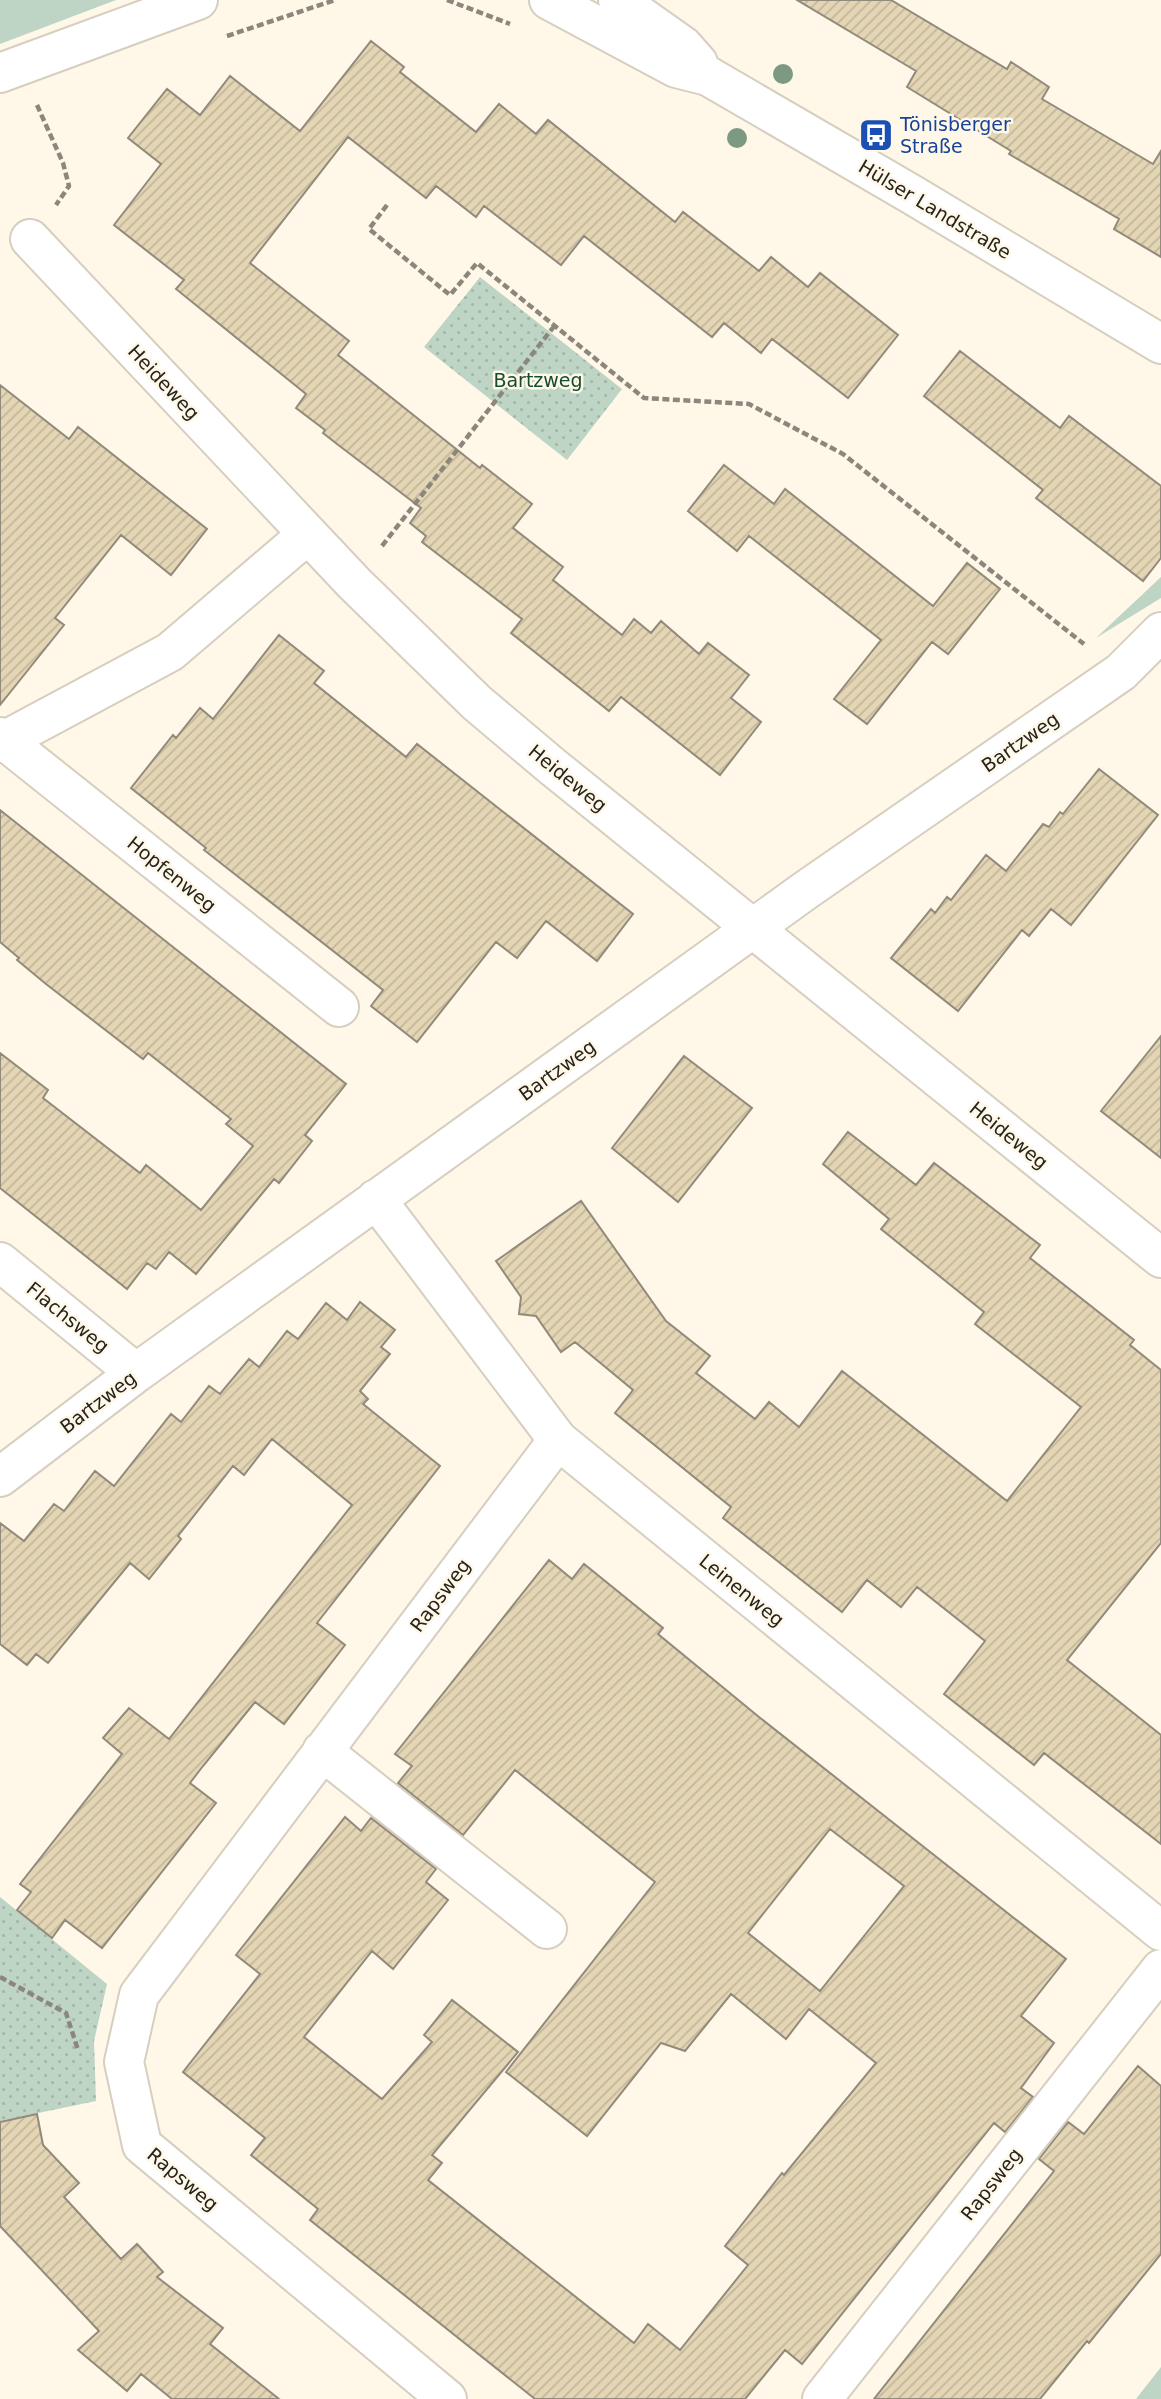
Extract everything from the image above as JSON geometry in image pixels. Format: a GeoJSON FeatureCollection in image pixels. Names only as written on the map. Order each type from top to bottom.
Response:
{"type":"FeatureCollection","features":[{"type":"Feature","properties":{"kind":"street"},"geometry":{"type":"LineString","coordinates":[[0,73],[198,0]]}},
{"type":"Feature","properties":{"kind":"street","name":"Hülser Landstraße"},"geometry":{"type":"LineString","coordinates":[[549,0],[676,68],[708,76],[1161,344]]}},
{"type":"Feature","properties":{"kind":"street","name":"Hülser Landstraße"},"geometry":{"type":"LineString","coordinates":[[618,0],[684,46],[708,76]]}},
{"type":"Feature","properties":{"kind":"street","name":"Heideweg"},"geometry":{"type":"LineString","coordinates":[[30,239],[354,583],[477,703],[1161,1258]]}},
{"type":"Feature","properties":{"kind":"street","name":"Hopfenweg"},"geometry":{"type":"LineString","coordinates":[[308,534],[170,652],[2,740],[340,1007]]}},
{"type":"Feature","properties":{"kind":"street","name":"Bartzweg"},"geometry":{"type":"LineString","coordinates":[[0,1477],[136,1373],[806,890],[1121,672],[1161,632]]}},
{"type":"Feature","properties":{"kind":"street","name":"Leinenweg"},"geometry":{"type":"LineString","coordinates":[[376,1199],[558,1440],[1161,1931]]}},
{"type":"Feature","properties":{"kind":"street","name":"Flachsweg"},"geometry":{"type":"LineString","coordinates":[[0,1262],[136,1373]]}},
{"type":"Feature","properties":{"kind":"street","name":"Rapsweg"},"geometry":{"type":"LineString","coordinates":[[447,2399],[142,2145],[124,2062],[139,1994],[558,1440]]}},
{"type":"Feature","properties":{"kind":"street"},"geometry":{"type":"LineString","coordinates":[[322,1751],[547,1929]]}},
{"type":"Feature","properties":{"kind":"street","name":"Rapsweg"},"geometry":{"type":"LineString","coordinates":[[822,2399],[1161,1969]]}},
{"type":"Feature","properties":{"kind":"path"},"geometry":{"type":"LineString","coordinates":[[447,0],[520,28]]}},
{"type":"Feature","properties":{"kind":"path"},"geometry":{"type":"LineString","coordinates":[[30,239],[69,186],[63,163],[34,99]]}},
{"type":"Feature","properties":{"kind":"path"},"geometry":{"type":"LineString","coordinates":[[387,205],[369,229],[450,295],[477,263],[644,398],[749,404],[843,454],[1121,672]]}},
{"type":"Feature","properties":{"kind":"path"},"geometry":{"type":"LineString","coordinates":[[354,583],[555,325]]}},
{"type":"Feature","properties":{"kind":"path"},"geometry":{"type":"LineString","coordinates":[[0,1977],[66,2013],[81,2057],[124,2062]]}},
{"type":"Feature","properties":{"kind":"green space"},"geometry":{"type":"Polygon","coordinates":[[[0,0],[116,0],[0,44],[0,0]]]}},
{"type":"Feature","properties":{"kind":"green space","name":"Bartzweg"},"geometry":{"type":"Polygon","coordinates":[[[480,277],[622,389],[567,460],[424,347],[480,277]]]}},
{"type":"Feature","properties":{"kind":"green space"},"geometry":{"type":"Polygon","coordinates":[[[1161,577],[1161,598],[1096,638],[1161,577]]]}},
{"type":"Feature","properties":{"kind":"green space"},"geometry":{"type":"Polygon","coordinates":[[[0,1897],[107,1984],[94,2041],[96,2101],[0,2121],[0,1897]]]}},
{"type":"Feature","properties":{"kind":"green space"},"geometry":{"type":"Polygon","coordinates":[[[1161,2367],[1161,2399],[1136,2399],[1161,2367]]]}},
{"type":"Feature","properties":{"kind":"building"},"geometry":{"type":"Polygon","coordinates":[[[797,0],[891,0],[1007,69],[1011,62],[1049,87],[1042,99],[1153,164],[1161,151],[1161,257],[1114,229],[1119,219],[1009,154],[1011,151],[907,87],[916,71],[797,0]]]}},
{"type":"Feature","properties":{"kind":"building"},"geometry":{"type":"Polygon","coordinates":[[[371,41],[404,67],[400,72],[476,132],[499,104],[536,134],[548,120],[675,222],[683,212],[759,271],[771,257],[808,287],[820,273],[898,335],[848,398],[772,339],[761,353],[724,323],[712,337],[584,236],[561,265],[484,206],[476,217],[436,186],[426,198],[348,137],[250,263],[349,341],[338,355],[480,468],[482,465],[532,504],[513,528],[563,567],[553,580],[622,635],[634,619],[651,633],[661,621],[699,654],[708,643],[749,675],[731,698],[761,722],[720,775],[621,697],[609,711],[511,633],[522,619],[422,542],[426,536],[410,523],[421,508],[323,433],[325,430],[296,408],[306,394],[176,289],[184,280],[114,225],[161,164],[128,138],[167,89],[200,115],[230,76],[300,131],[371,41]]]}},
{"type":"Feature","properties":{"kind":"building"},"geometry":{"type":"Polygon","coordinates":[[[960,351],[1060,428],[1069,416],[1161,486],[1161,558],[1143,581],[1036,498],[1043,490],[924,396],[960,351]]]}},
{"type":"Feature","properties":{"kind":"building"},"geometry":{"type":"Polygon","coordinates":[[[0,385],[69,439],[78,427],[207,529],[171,575],[121,535],[55,618],[64,625],[0,705],[0,385]]]}},
{"type":"Feature","properties":{"kind":"building"},"geometry":{"type":"Polygon","coordinates":[[[724,465],[774,504],[785,489],[933,606],[967,563],[1000,589],[948,654],[932,642],[867,724],[834,699],[881,640],[749,536],[737,551],[688,511],[724,465]]]}},
{"type":"Feature","properties":{"kind":"building"},"geometry":{"type":"Polygon","coordinates":[[[279,635],[324,671],[314,683],[406,757],[417,744],[633,914],[597,961],[546,921],[517,958],[496,942],[417,1042],[371,1006],[383,990],[204,850],[206,848],[131,788],[173,735],[176,738],[200,708],[213,719],[279,635]]]}},
{"type":"Feature","properties":{"kind":"building"},"geometry":{"type":"Polygon","coordinates":[[[1099,769],[1158,815],[1071,925],[1051,909],[1029,936],[1022,930],[958,1011],[891,958],[931,909],[935,913],[947,897],[951,900],[986,855],[1006,871],[1043,824],[1049,827],[1060,812],[1063,814],[1099,769]]]}},
{"type":"Feature","properties":{"kind":"building"},"geometry":{"type":"Polygon","coordinates":[[[0,810],[346,1084],[305,1135],[312,1141],[279,1183],[274,1179],[196,1274],[169,1252],[156,1269],[147,1263],[127,1289],[0,1188],[0,1053],[48,1090],[43,1098],[140,1173],[146,1165],[201,1210],[253,1146],[226,1124],[231,1119],[148,1053],[143,1059],[46,984],[0,942],[0,810]]]}},
{"type":"Feature","properties":{"kind":"building"},"geometry":{"type":"Polygon","coordinates":[[[1161,1036],[1161,1158],[1101,1111],[1161,1036]]]}},
{"type":"Feature","properties":{"kind":"building"},"geometry":{"type":"Polygon","coordinates":[[[684,1056],[752,1108],[678,1202],[612,1148],[684,1056]]]}},
{"type":"Feature","properties":{"kind":"building"},"geometry":{"type":"Polygon","coordinates":[[[848,1132],[916,1185],[934,1163],[1040,1245],[1030,1258],[1134,1340],[1130,1345],[1161,1370],[1161,1543],[1067,1660],[1161,1735],[1161,1844],[1044,1753],[1034,1765],[944,1694],[985,1641],[917,1587],[901,1607],[867,1580],[842,1612],[723,1518],[731,1507],[615,1413],[633,1390],[575,1342],[561,1352],[536,1316],[519,1314],[521,1297],[496,1261],[581,1201],[666,1321],[710,1356],[696,1373],[755,1419],[769,1402],[799,1427],[842,1371],[1007,1501],[1081,1407],[975,1324],[984,1312],[881,1229],[889,1219],[823,1164],[848,1132]]]}},
{"type":"Feature","properties":{"kind":"building"},"geometry":{"type":"Polygon","coordinates":[[[360,1302],[395,1330],[381,1347],[390,1354],[360,1391],[368,1399],[363,1404],[440,1466],[317,1623],[345,1645],[284,1724],[255,1702],[203,1766],[190,1783],[216,1803],[102,1948],[65,1920],[52,1938],[17,1910],[31,1892],[20,1884],[122,1754],[103,1738],[129,1708],[169,1739],[352,1505],[272,1439],[244,1475],[233,1466],[178,1536],[181,1539],[149,1579],[130,1563],[48,1663],[36,1654],[27,1665],[0,1644],[0,1523],[24,1541],[54,1504],[64,1511],[95,1471],[114,1486],[171,1414],[181,1422],[209,1386],[220,1394],[249,1359],[259,1367],[287,1331],[298,1339],[326,1303],[347,1320],[360,1302]]]}},
{"type":"Feature","properties":{"kind":"building"},"geometry":{"type":"Polygon","coordinates":[[[549,1560],[572,1579],[584,1564],[663,1628],[658,1634],[759,1717],[1066,1959],[1021,2016],[1054,2043],[1021,2088],[1033,2097],[1005,2132],[994,2123],[802,2364],[785,2350],[745,2399],[535,2399],[310,2220],[318,2209],[251,2155],[265,2138],[183,2072],[260,1974],[236,1955],[345,1817],[361,1831],[371,1818],[436,1869],[426,1882],[448,1900],[393,1969],[372,1951],[304,2037],[382,2099],[432,2042],[424,2035],[452,2000],[518,2052],[432,2155],[442,2163],[428,2180],[634,2343],[648,2324],[680,2350],[748,2265],[725,2246],[782,2173],[784,2175],[876,2063],[809,2009],[786,2039],[731,1994],[685,2051],[661,2043],[587,2136],[506,2072],[655,1882],[515,1770],[463,1835],[398,1783],[412,1766],[395,1754],[549,1560]],[[830,1829],[748,1933],[820,1991],[904,1886],[830,1829]]]}},
{"type":"Feature","properties":{"kind":"building"},"geometry":{"type":"Polygon","coordinates":[[[1138,2066],[1161,2086],[1161,2254],[1040,2399],[874,2399],[1054,2171],[1039,2159],[1068,2122],[1084,2134],[1138,2066]]]}},
{"type":"Feature","properties":{"kind":"building"},"geometry":{"type":"Polygon","coordinates":[[[37,2114],[43,2145],[79,2183],[64,2197],[121,2259],[137,2244],[163,2272],[157,2277],[223,2328],[210,2344],[279,2399],[172,2399],[141,2374],[127,2391],[78,2350],[99,2331],[0,2226],[0,2122],[37,2114]]]}},
{"type":"Feature","properties":{"kind":"place","name":"Tönisberger Straße"},"geometry":{"type":"Point","coordinates":[876,135]}}]}
